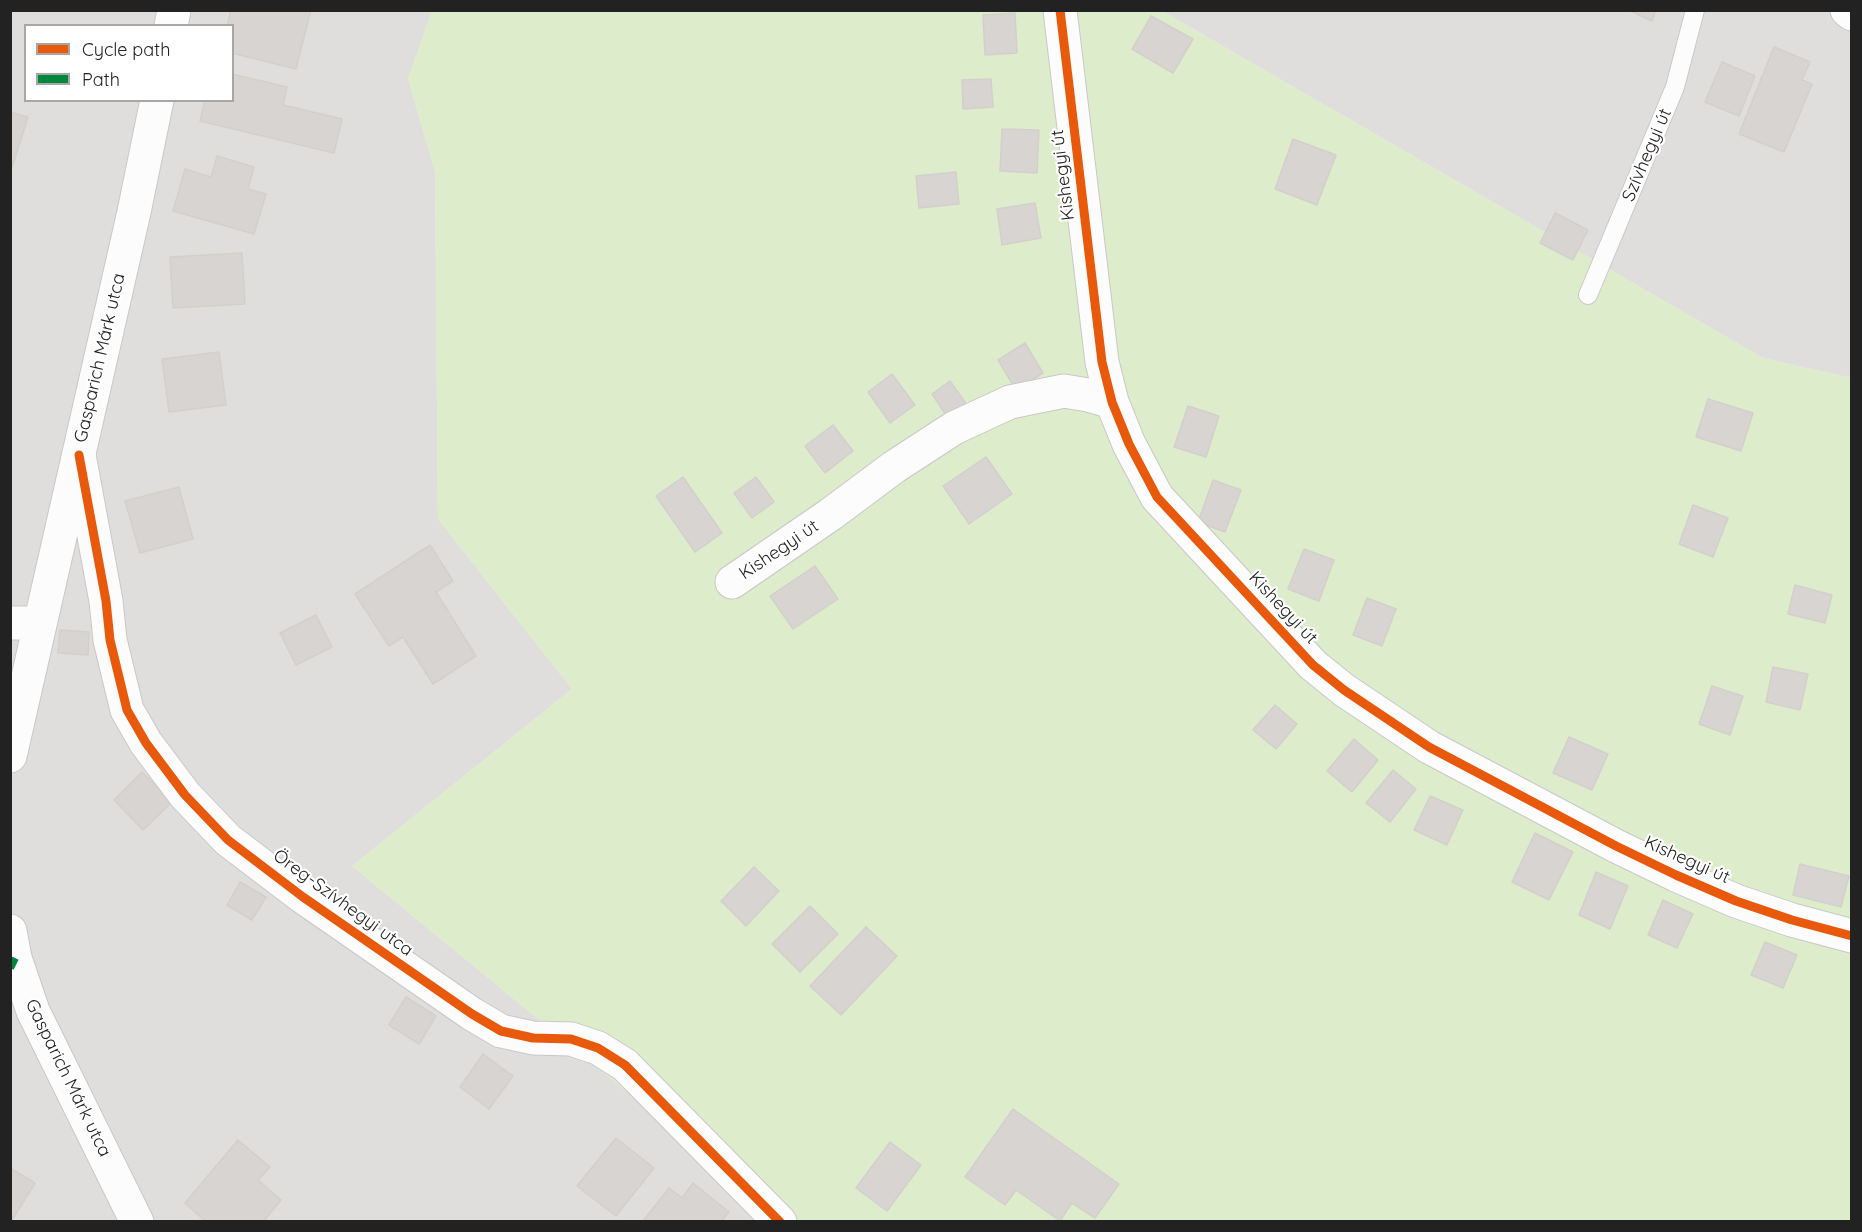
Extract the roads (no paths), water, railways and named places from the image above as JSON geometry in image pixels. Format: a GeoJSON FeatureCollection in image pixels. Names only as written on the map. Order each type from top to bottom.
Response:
{"type":"FeatureCollection","features":[{"type":"Feature","properties":{"kind":"street","name":"Kishegyi út"},"geometry":{"type":"LineString","coordinates":[[1060,10],[1102,362],[1112,402],[1129,444],[1157,497],[1313,665],[1344,690],[1429,747],[1616,846],[1736,901],[1792,920],[1851,936]]}},
{"type":"Feature","properties":{"kind":"street"},"geometry":{"type":"LineString","coordinates":[[1846,10],[1851,14]]}},
{"type":"Feature","properties":{"kind":"street","name":"Gasparich Márk utca"},"geometry":{"type":"LineString","coordinates":[[10,756],[25,623],[79,455],[157,102]]}},
{"type":"Feature","properties":{"kind":"street","name":"Kishegyi út"},"geometry":{"type":"LineString","coordinates":[[732,582],[831,514],[894,467],[954,428],[1010,402],[1064,391],[1112,402]]}},
{"type":"Feature","properties":{"kind":"street","name":"Öreg-Szívhegyi utca"},"geometry":{"type":"LineString","coordinates":[[79,455],[106,601],[110,639],[127,710],[146,743],[185,795],[228,840],[294,890],[472,1014],[501,1031],[533,1038],[571,1039],[598,1048],[625,1065],[780,1221]]}},
{"type":"Feature","properties":{"kind":"street","name":"Gasparich Márk utca"},"geometry":{"type":"LineString","coordinates":[[10,931],[15,958],[33,1011],[137,1221]]}},
{"type":"Feature","properties":{"kind":"lane","name":"Szívhegyi út"},"geometry":{"type":"LineString","coordinates":[[1588,295],[1675,87],[1695,10]]}}]}
